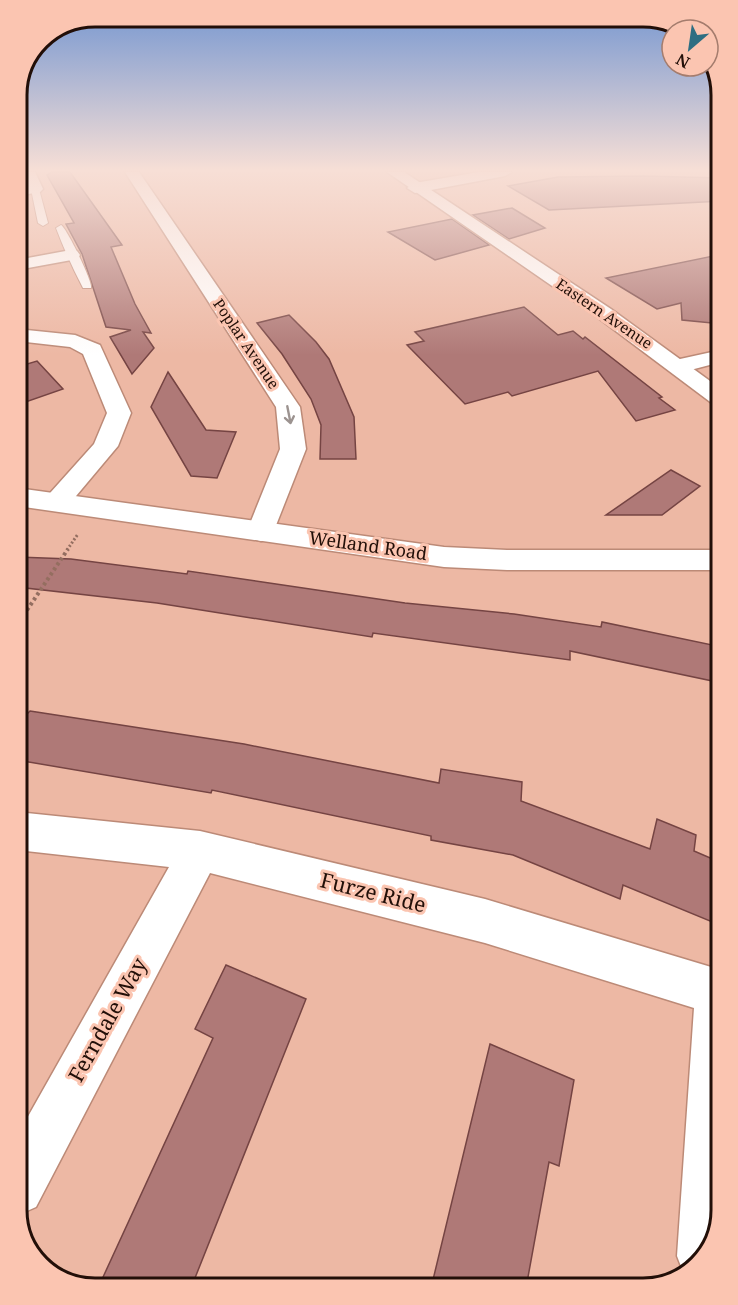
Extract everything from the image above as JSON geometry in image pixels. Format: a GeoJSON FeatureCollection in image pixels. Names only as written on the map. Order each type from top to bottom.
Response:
{"type":"FeatureCollection","features":[{"type":"Feature","properties":{"kind":"street","name":"Poplar Avenue"},"geometry":{"type":"LineString","coordinates":[[172,233],[288,407],[294,448],[261,531]]}},
{"type":"Feature","properties":{"kind":"street","name":"Eastern Avenue"},"geometry":{"type":"LineString","coordinates":[[482,233],[679,366],[711,391]]}},
{"type":"Feature","properties":{"kind":"street"},"geometry":{"type":"LineString","coordinates":[[27,263],[71,255]]}},
{"type":"Feature","properties":{"kind":"street"},"geometry":{"type":"LineString","coordinates":[[27,336],[75,341],[92,350],[119,413],[105,446],[56,502]]}},
{"type":"Feature","properties":{"kind":"street"},"geometry":{"type":"LineString","coordinates":[[679,366],[711,359]]}},
{"type":"Feature","properties":{"kind":"street","name":"Welland Road"},"geometry":{"type":"LineString","coordinates":[[27,498],[444,557],[519,560],[711,560]]}},
{"type":"Feature","properties":{"kind":"street","name":"Furze Ride"},"geometry":{"type":"LineString","coordinates":[[27,832],[200,852],[485,921],[711,990]]}},
{"type":"Feature","properties":{"kind":"street","name":"Ferndale Way"},"geometry":{"type":"LineString","coordinates":[[27,1168],[200,852]]}},
{"type":"Feature","properties":{"kind":"street"},"geometry":{"type":"LineString","coordinates":[[706,1234],[711,1151]]}},
{"type":"Feature","properties":{"kind":"lane"},"geometry":{"type":"LineString","coordinates":[[63,233],[71,255],[83,272],[87,286]]}},
{"type":"Feature","properties":{"kind":"path"},"geometry":{"type":"LineString","coordinates":[[27,610],[79,532]]}},
{"type":"Feature","properties":{"kind":"building"},"geometry":{"type":"Polygon","coordinates":[[[71,233],[113,233],[122,245],[111,247],[135,304],[151,333],[143,332],[154,348],[132,374],[110,337],[131,330],[106,327],[82,254],[71,233]]]}},
{"type":"Feature","properties":{"kind":"building"},"geometry":{"type":"Polygon","coordinates":[[[390,233],[472,233],[489,245],[435,260],[390,233]]]}},
{"type":"Feature","properties":{"kind":"building"},"geometry":{"type":"Polygon","coordinates":[[[500,233],[529,233],[509,239],[500,233]]]}},
{"type":"Feature","properties":{"kind":"building"},"geometry":{"type":"Polygon","coordinates":[[[711,256],[711,323],[682,320],[681,303],[657,309],[606,278],[711,256]]]}},
{"type":"Feature","properties":{"kind":"building"},"geometry":{"type":"Polygon","coordinates":[[[524,307],[558,335],[573,331],[583,339],[585,337],[662,397],[659,398],[675,410],[636,421],[598,371],[512,396],[508,392],[465,404],[407,345],[424,341],[415,332],[524,307]]]}},
{"type":"Feature","properties":{"kind":"building"},"geometry":{"type":"Polygon","coordinates":[[[289,315],[316,342],[329,359],[354,417],[356,459],[320,459],[321,425],[311,399],[282,354],[257,323],[289,315]]]}},
{"type":"Feature","properties":{"kind":"building"},"geometry":{"type":"Polygon","coordinates":[[[37,361],[63,389],[27,402],[27,364],[37,361]]]}},
{"type":"Feature","properties":{"kind":"building"},"geometry":{"type":"Polygon","coordinates":[[[168,372],[206,430],[236,432],[217,478],[191,476],[151,407],[168,372]]]}},
{"type":"Feature","properties":{"kind":"building"},"geometry":{"type":"Polygon","coordinates":[[[671,470],[700,486],[662,515],[606,515],[671,470]]]}},
{"type":"Feature","properties":{"kind":"building"},"geometry":{"type":"Polygon","coordinates":[[[27,557],[71,559],[187,574],[188,571],[405,603],[514,614],[601,627],[602,622],[711,645],[711,681],[570,651],[570,660],[373,633],[372,637],[157,603],[27,588],[27,557]]]}},
{"type":"Feature","properties":{"kind":"building"},"geometry":{"type":"Polygon","coordinates":[[[30,711],[244,744],[439,783],[441,769],[522,782],[521,801],[650,849],[657,819],[696,835],[694,851],[711,858],[711,921],[623,885],[620,899],[513,855],[431,840],[431,836],[212,790],[211,793],[27,762],[28,713],[30,711]]]}},
{"type":"Feature","properties":{"kind":"building"},"geometry":{"type":"Polygon","coordinates":[[[226,965],[306,999],[195,1278],[103,1278],[213,1038],[195,1029],[226,965]]]}},
{"type":"Feature","properties":{"kind":"building"},"geometry":{"type":"Polygon","coordinates":[[[490,1044],[574,1080],[559,1166],[549,1162],[528,1278],[433,1278],[490,1044]]]}}]}
